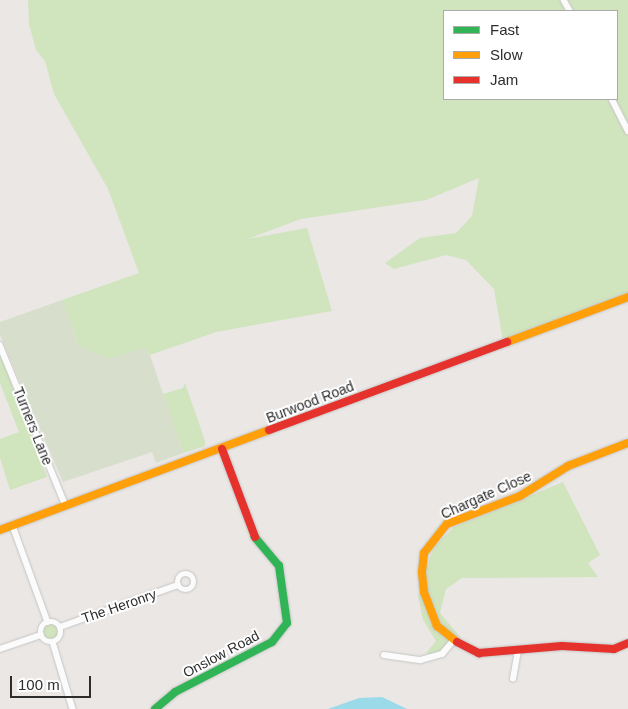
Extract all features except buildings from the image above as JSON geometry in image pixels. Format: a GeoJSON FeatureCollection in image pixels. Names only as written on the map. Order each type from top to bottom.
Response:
{"type":"FeatureCollection","features":[{"type":"Feature","properties":{"kind":"street"},"geometry":{"type":"LineString","coordinates":[[612,100],[628,131]]}},
{"type":"Feature","properties":{"kind":"street","name":"Burwood Road"},"geometry":{"type":"LineString","coordinates":[[0,530],[628,297]]}},
{"type":"Feature","properties":{"kind":"street","name":"Turners Lane"},"geometry":{"type":"LineString","coordinates":[[0,345],[66,506]]}},
{"type":"Feature","properties":{"kind":"street","name":"Chargate Close"},"geometry":{"type":"LineString","coordinates":[[628,443],[599,451],[568,466],[534,490],[440,530],[424,553],[424,592],[437,626],[454,640],[479,653],[518,652],[562,646],[614,649],[628,643]]}},
{"type":"Feature","properties":{"kind":"street","name":"Onslow Road"},"geometry":{"type":"LineString","coordinates":[[155,709],[174,692],[272,642],[286,623],[279,566],[254,536],[222,449]]}},
{"type":"Feature","properties":{"kind":"street"},"geometry":{"type":"LineString","coordinates":[[13,526],[48,622],[60,627],[61,635],[53,642]]}},
{"type":"Feature","properties":{"kind":"street","name":"The Heronry"},"geometry":{"type":"LineString","coordinates":[[60,627],[178,585]]}},
{"type":"Feature","properties":{"kind":"street"},"geometry":{"type":"LineString","coordinates":[[41,635],[41,627],[48,622]]}},
{"type":"Feature","properties":{"kind":"street"},"geometry":{"type":"LineString","coordinates":[[0,649],[41,635],[53,642],[72,709]]}},
{"type":"Feature","properties":{"kind":"street"},"geometry":{"type":"LineString","coordinates":[[384,655],[421,660],[442,654],[454,640]]}},
{"type":"Feature","properties":{"kind":"street"},"geometry":{"type":"LineString","coordinates":[[513,679],[518,652]]}},
{"type":"Feature","properties":{"kind":"green space"},"geometry":{"type":"Polygon","coordinates":[[[28,0],[628,0],[628,293],[503,341],[494,289],[466,260],[446,255],[394,269],[385,263],[420,238],[456,233],[472,216],[479,178],[426,200],[301,219],[247,239],[307,228],[332,311],[216,332],[150,355],[144,348],[108,359],[79,346],[62,300],[139,273],[108,189],[54,94],[45,61],[36,50],[29,24],[28,0]]]}},
{"type":"Feature","properties":{"kind":"green space"},"geometry":{"type":"Polygon","coordinates":[[[62,300],[79,346],[108,359],[144,348],[150,355],[183,453],[156,463],[152,452],[63,482],[0,335],[0,322],[62,300]]]}},
{"type":"Feature","properties":{"kind":"green space"},"geometry":{"type":"Polygon","coordinates":[[[0,353],[47,477],[10,490],[0,458],[0,439],[19,432],[0,383],[0,353]]]}},
{"type":"Feature","properties":{"kind":"green space"},"geometry":{"type":"Polygon","coordinates":[[[185,383],[205,441],[205,446],[183,453],[163,394],[183,388],[185,383]]]}},
{"type":"Feature","properties":{"kind":"green space"},"geometry":{"type":"Polygon","coordinates":[[[563,482],[600,555],[588,563],[598,577],[462,578],[446,589],[440,613],[462,639],[439,657],[426,653],[436,641],[423,620],[418,596],[433,548],[454,527],[563,482]]]}},
{"type":"Feature","properties":{"kind":"green space"},"geometry":{"type":"Polygon","coordinates":[[[51,623],[57,626],[60,632],[57,638],[51,641],[45,638],[42,632],[45,626],[51,623]]]}},
{"type":"Feature","properties":{"kind":"water"},"geometry":{"type":"Polygon","coordinates":[[[382,697],[407,709],[328,709],[359,698],[382,697]]]}},
{"type":"Feature","properties":{"kind":"traffic: fast"},"geometry":{"type":"LineString","coordinates":[[155,709],[175,692],[272,642],[287,623],[279,566],[255,537]]}},
{"type":"Feature","properties":{"kind":"traffic: slow"},"geometry":{"type":"LineString","coordinates":[[507,342],[628,297]]}},
{"type":"Feature","properties":{"kind":"traffic: slow"},"geometry":{"type":"LineString","coordinates":[[0,530],[269,430]]}},
{"type":"Feature","properties":{"kind":"traffic: slow"},"geometry":{"type":"LineString","coordinates":[[457,642],[437,626],[424,592],[422,572],[424,553],[447,524],[520,496],[568,466],[628,443]]}},
{"type":"Feature","properties":{"kind":"traffic: jam"},"geometry":{"type":"LineString","coordinates":[[269,430],[507,342]]}},
{"type":"Feature","properties":{"kind":"traffic: jam"},"geometry":{"type":"LineString","coordinates":[[222,449],[255,537]]}},
{"type":"Feature","properties":{"kind":"traffic: jam"},"geometry":{"type":"LineString","coordinates":[[457,642],[479,653],[562,646],[614,649],[628,643]]}}]}
